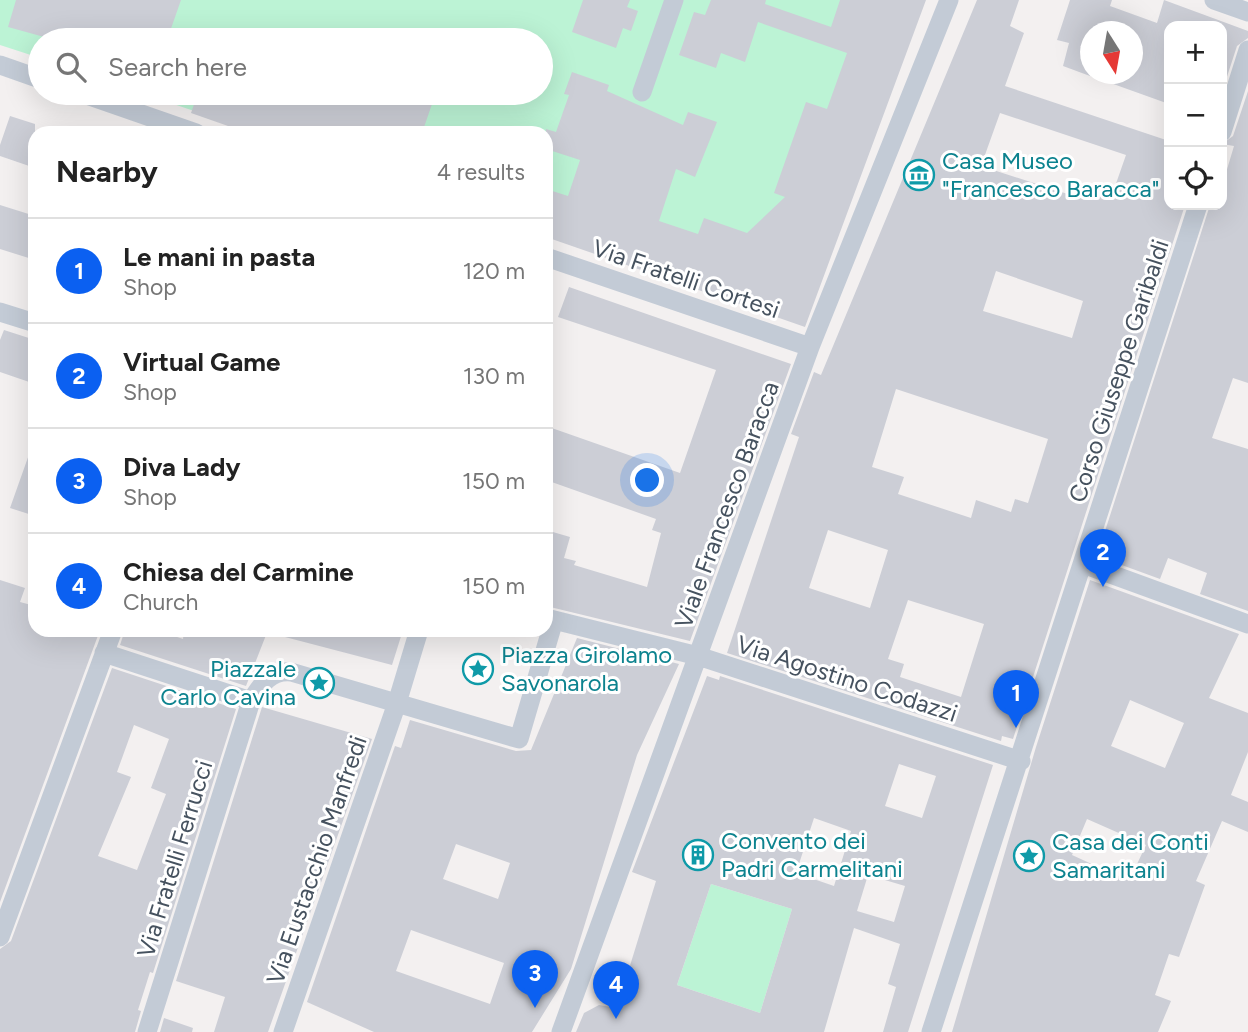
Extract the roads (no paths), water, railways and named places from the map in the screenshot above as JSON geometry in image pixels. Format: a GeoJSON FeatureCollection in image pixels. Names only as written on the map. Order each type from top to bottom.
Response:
{"type":"FeatureCollection","features":[{"type":"Feature","properties":{"kind":"street"},"geometry":{"type":"LineString","coordinates":[[642,92],[674,0]]}},
{"type":"Feature","properties":{"kind":"street","name":"Viale Francesco Baracca"},"geometry":{"type":"LineString","coordinates":[[562,1032],[810,347],[949,0]]}},
{"type":"Feature","properties":{"kind":"street"},"geometry":{"type":"LineString","coordinates":[[1214,0],[1248,12]]}},
{"type":"Feature","properties":{"kind":"street"},"geometry":{"type":"LineString","coordinates":[[1227,116],[1248,50]]}},
{"type":"Feature","properties":{"kind":"street"},"geometry":{"type":"LineString","coordinates":[[0,65],[28,75]]}},
{"type":"Feature","properties":{"kind":"street"},"geometry":{"type":"LineString","coordinates":[[115,105],[176,126]]}},
{"type":"Feature","properties":{"kind":"street","name":"Corso Giuseppe Garibaldi"},"geometry":{"type":"LineString","coordinates":[[931,1032],[1021,761],[1196,210]]}},
{"type":"Feature","properties":{"kind":"street","name":"Via Fratelli Cortesi"},"geometry":{"type":"LineString","coordinates":[[553,259],[810,347]]}},
{"type":"Feature","properties":{"kind":"street"},"geometry":{"type":"LineString","coordinates":[[0,312],[28,321]]}},
{"type":"Feature","properties":{"kind":"street"},"geometry":{"type":"LineString","coordinates":[[1083,564],[1248,624]]}},
{"type":"Feature","properties":{"kind":"street","name":"Via Agostino Codazzi"},"geometry":{"type":"LineString","coordinates":[[553,620],[698,656],[1021,761]]}},
{"type":"Feature","properties":{"kind":"street"},"geometry":{"type":"LineString","coordinates":[[0,937],[110,637]]}},
{"type":"Feature","properties":{"kind":"street"},"geometry":{"type":"LineString","coordinates":[[397,703],[417,637]]}},
{"type":"Feature","properties":{"kind":"street"},"geometry":{"type":"LineString","coordinates":[[104,653],[251,701],[267,680],[281,671],[519,739],[545,637]]}},
{"type":"Feature","properties":{"kind":"street","name":"Via Fratelli Ferrucci"},"geometry":{"type":"LineString","coordinates":[[147,1032],[251,701]]}},
{"type":"Feature","properties":{"kind":"street","name":"Via Eustacchio Manfredi"},"geometry":{"type":"LineString","coordinates":[[283,1032],[397,703]]}},
{"type":"Feature","properties":{"kind":"place","name":"Casa Museo \"Francesco Baracca\""},"geometry":{"type":"Point","coordinates":[919,175]}},
{"type":"Feature","properties":{"kind":"place","name":"Virtual Game"},"geometry":{"type":"Point","coordinates":[1103,587]}},
{"type":"Feature","properties":{"kind":"place","name":"Piazza Girolamo Savonarola"},"geometry":{"type":"Point","coordinates":[478,669]}},
{"type":"Feature","properties":{"kind":"place","name":"Piazzale Carlo Cavina"},"geometry":{"type":"Point","coordinates":[319,683]}},
{"type":"Feature","properties":{"kind":"place","name":"Le mani in pasta"},"geometry":{"type":"Point","coordinates":[1016,728]}},
{"type":"Feature","properties":{"kind":"place","name":"Convento dei Padri Carmelitani"},"geometry":{"type":"Point","coordinates":[698,855]}},
{"type":"Feature","properties":{"kind":"place","name":"Casa dei Conti Samaritani"},"geometry":{"type":"Point","coordinates":[1029,856]}},
{"type":"Feature","properties":{"kind":"place","name":"Diva Lady"},"geometry":{"type":"Point","coordinates":[535,1008]}},
{"type":"Feature","properties":{"kind":"place","name":"Chiesa del Carmine"},"geometry":{"type":"Point","coordinates":[616,1019]}}]}
